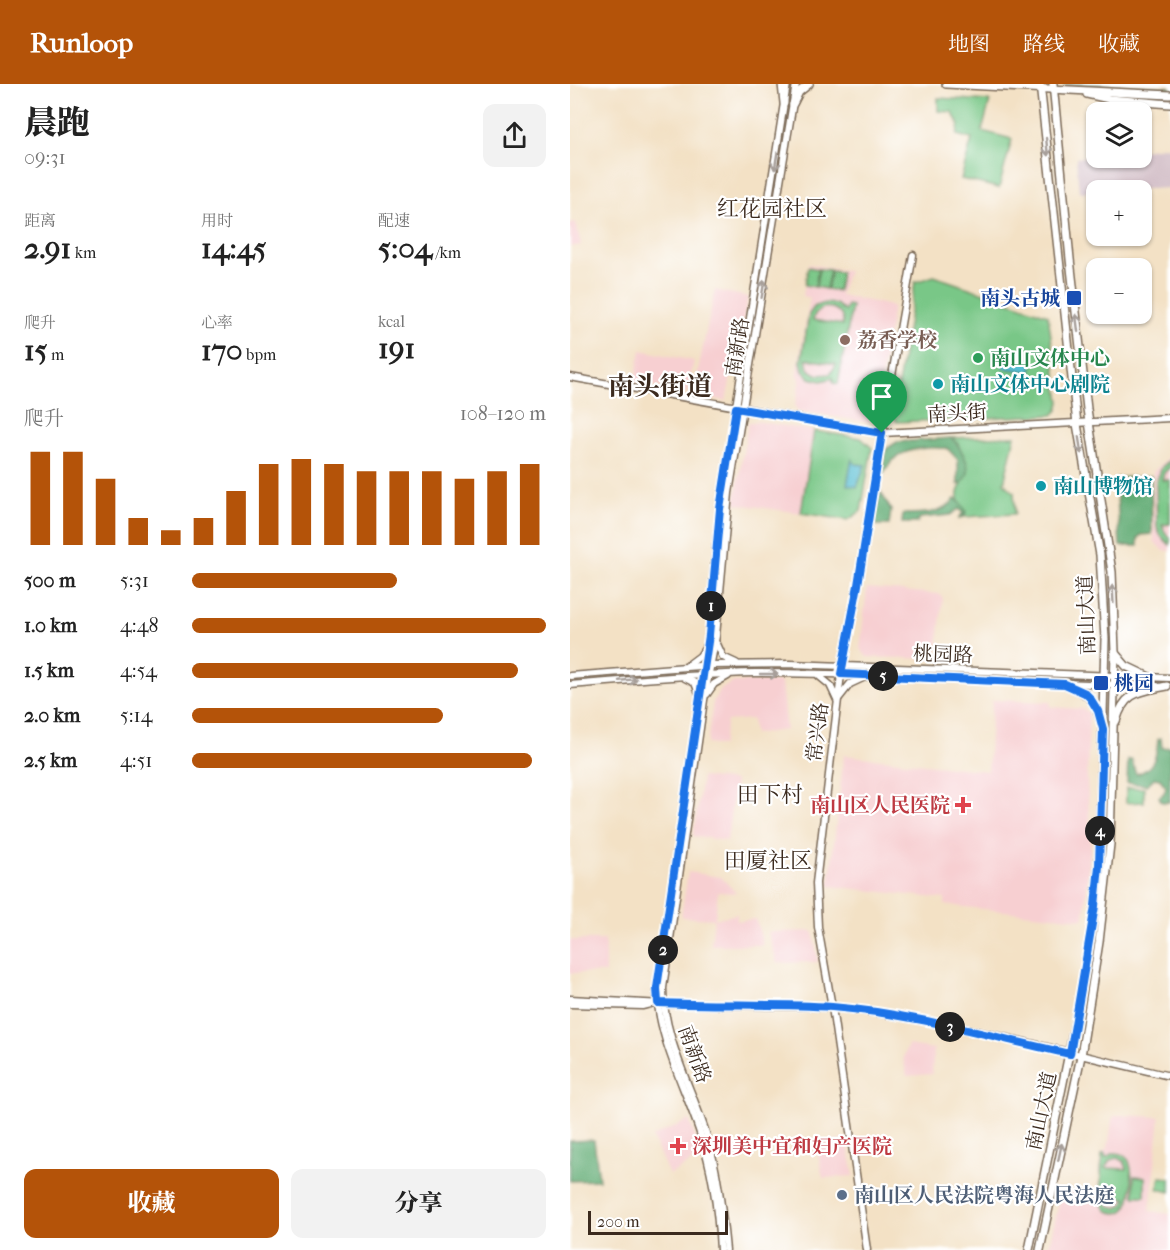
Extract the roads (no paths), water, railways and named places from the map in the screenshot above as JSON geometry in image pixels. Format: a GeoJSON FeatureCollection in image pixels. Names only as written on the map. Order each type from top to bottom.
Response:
{"type":"FeatureCollection","features":[{"type":"Feature","properties":{"kind":"main road"},"geometry":{"type":"LineString","coordinates":[[782,84],[789,103],[801,89],[809,84]]}},
{"type":"Feature","properties":{"kind":"main road","name":"南新路"},"geometry":{"type":"LineString","coordinates":[[788,84],[789,103]]}},
{"type":"Feature","properties":{"kind":"main road","name":"南新路"},"geometry":{"type":"LineString","coordinates":[[720,1250],[717,1204],[708,1161],[661,1022],[661,1004],[701,700],[713,636],[720,509],[740,409],[789,103],[796,84]]}},
{"type":"Feature","properties":{"kind":"main road"},"geometry":{"type":"LineString","coordinates":[[946,84],[1053,86],[1109,99],[1168,103]]}},
{"type":"Feature","properties":{"kind":"main road","name":"南山大道"},"geometry":{"type":"LineString","coordinates":[[1029,1250],[1070,1054],[1095,906],[1099,866],[1104,685],[1104,601],[1100,555],[1077,424],[1040,86]]}},
{"type":"Feature","properties":{"kind":"main road","name":"南山大道"},"geometry":{"type":"LineString","coordinates":[[1040,1250],[1081,1056],[1100,942],[1110,844],[1115,652],[1112,572],[1089,423],[1053,86]]}},
{"type":"Feature","properties":{"kind":"main road"},"geometry":{"type":"LineString","coordinates":[[1076,90],[1170,94]]}},
{"type":"Feature","properties":{"kind":"main road","name":"常兴路"},"geometry":{"type":"LineString","coordinates":[[867,1250],[832,1007],[818,927],[816,894],[842,666],[914,255]]}},
{"type":"Feature","properties":{"kind":"main road","name":"南头街"},"geometry":{"type":"LineString","coordinates":[[570,377],[882,433],[1170,418]]}},
{"type":"Feature","properties":{"kind":"main road"},"geometry":{"type":"LineString","coordinates":[[713,636],[723,657],[742,665]]}},
{"type":"Feature","properties":{"kind":"main road"},"geometry":{"type":"LineString","coordinates":[[682,667],[700,656],[713,636]]}},
{"type":"Feature","properties":{"kind":"main road"},"geometry":{"type":"LineString","coordinates":[[1115,652],[1126,666],[1149,677]]}},
{"type":"Feature","properties":{"kind":"main road","name":"桃园路"},"geometry":{"type":"LineString","coordinates":[[570,676],[708,665],[742,665],[842,666],[1170,678]]}},
{"type":"Feature","properties":{"kind":"main road","name":"桃园路"},"geometry":{"type":"LineString","coordinates":[[570,685],[707,674],[841,674],[1168,686]]}},
{"type":"Feature","properties":{"kind":"main road"},"geometry":{"type":"LineString","coordinates":[[701,700],[719,680],[736,674]]}},
{"type":"Feature","properties":{"kind":"main road"},"geometry":{"type":"LineString","coordinates":[[813,674],[823,677],[828,682],[837,701],[850,684],[868,675]]}},
{"type":"Feature","properties":{"kind":"main road"},"geometry":{"type":"LineString","coordinates":[[678,676],[695,683],[701,700]]}},
{"type":"Feature","properties":{"kind":"main road"},"geometry":{"type":"LineString","coordinates":[[1065,684],[1085,693],[1090,698],[1098,711],[1103,729]]}},
{"type":"Feature","properties":{"kind":"main road"},"geometry":{"type":"LineString","coordinates":[[1113,729],[1119,710],[1126,698],[1134,693],[1168,686]]}},
{"type":"Feature","properties":{"kind":"main road"},"geometry":{"type":"LineString","coordinates":[[570,1001],[832,1007],[907,1019],[1170,1076]]}},
{"type":"Feature","properties":{"kind":"main road","name":"南新路"},"geometry":{"type":"LineString","coordinates":[[661,1004],[713,1157],[722,1203],[726,1250]]}},
{"type":"Feature","properties":{"kind":"water"},"geometry":{"type":"Polygon","coordinates":[[[1005,355],[1033,360],[1031,372],[1003,368],[1005,355]]]}},
{"type":"Feature","properties":{"kind":"water"},"geometry":{"type":"Polygon","coordinates":[[[852,459],[855,464],[865,465],[857,487],[847,485],[852,459]]]}},
{"type":"Feature","properties":{"kind":"place","name":"南头古城"},"geometry":{"type":"Point","coordinates":[1074,298]}},
{"type":"Feature","properties":{"kind":"place","name":"荔香学校"},"geometry":{"type":"Point","coordinates":[845,340]}},
{"type":"Feature","properties":{"kind":"place","name":"南山文体中心"},"geometry":{"type":"Point","coordinates":[978,358]}},
{"type":"Feature","properties":{"kind":"place","name":"南山文体中心剧院"},"geometry":{"type":"Point","coordinates":[938,384]}},
{"type":"Feature","properties":{"kind":"place","name":"南山博物馆"},"geometry":{"type":"Point","coordinates":[1041,486]}},
{"type":"Feature","properties":{"kind":"place","name":"桃园"},"geometry":{"type":"Point","coordinates":[1101,683]}},
{"type":"Feature","properties":{"kind":"place","name":"南山区人民医院"},"geometry":{"type":"Point","coordinates":[963,805]}},
{"type":"Feature","properties":{"kind":"place","name":"深圳美中宜和妇产医院"},"geometry":{"type":"Point","coordinates":[678,1146]}},
{"type":"Feature","properties":{"kind":"place","name":"南山区人民法院粤海人民法庭"},"geometry":{"type":"Point","coordinates":[842,1195]}},
{"type":"Feature","properties":{"kind":"district","name":"红花园社区"},"geometry":{"type":"Point","coordinates":[772,208]}},
{"type":"Feature","properties":{"kind":"district","name":"南头街道"},"geometry":{"type":"Point","coordinates":[660,386]}},
{"type":"Feature","properties":{"kind":"district","name":"田下村"},"geometry":{"type":"Point","coordinates":[770,794]}},
{"type":"Feature","properties":{"kind":"district","name":"田厦社区"},"geometry":{"type":"Point","coordinates":[768,860]}}]}
